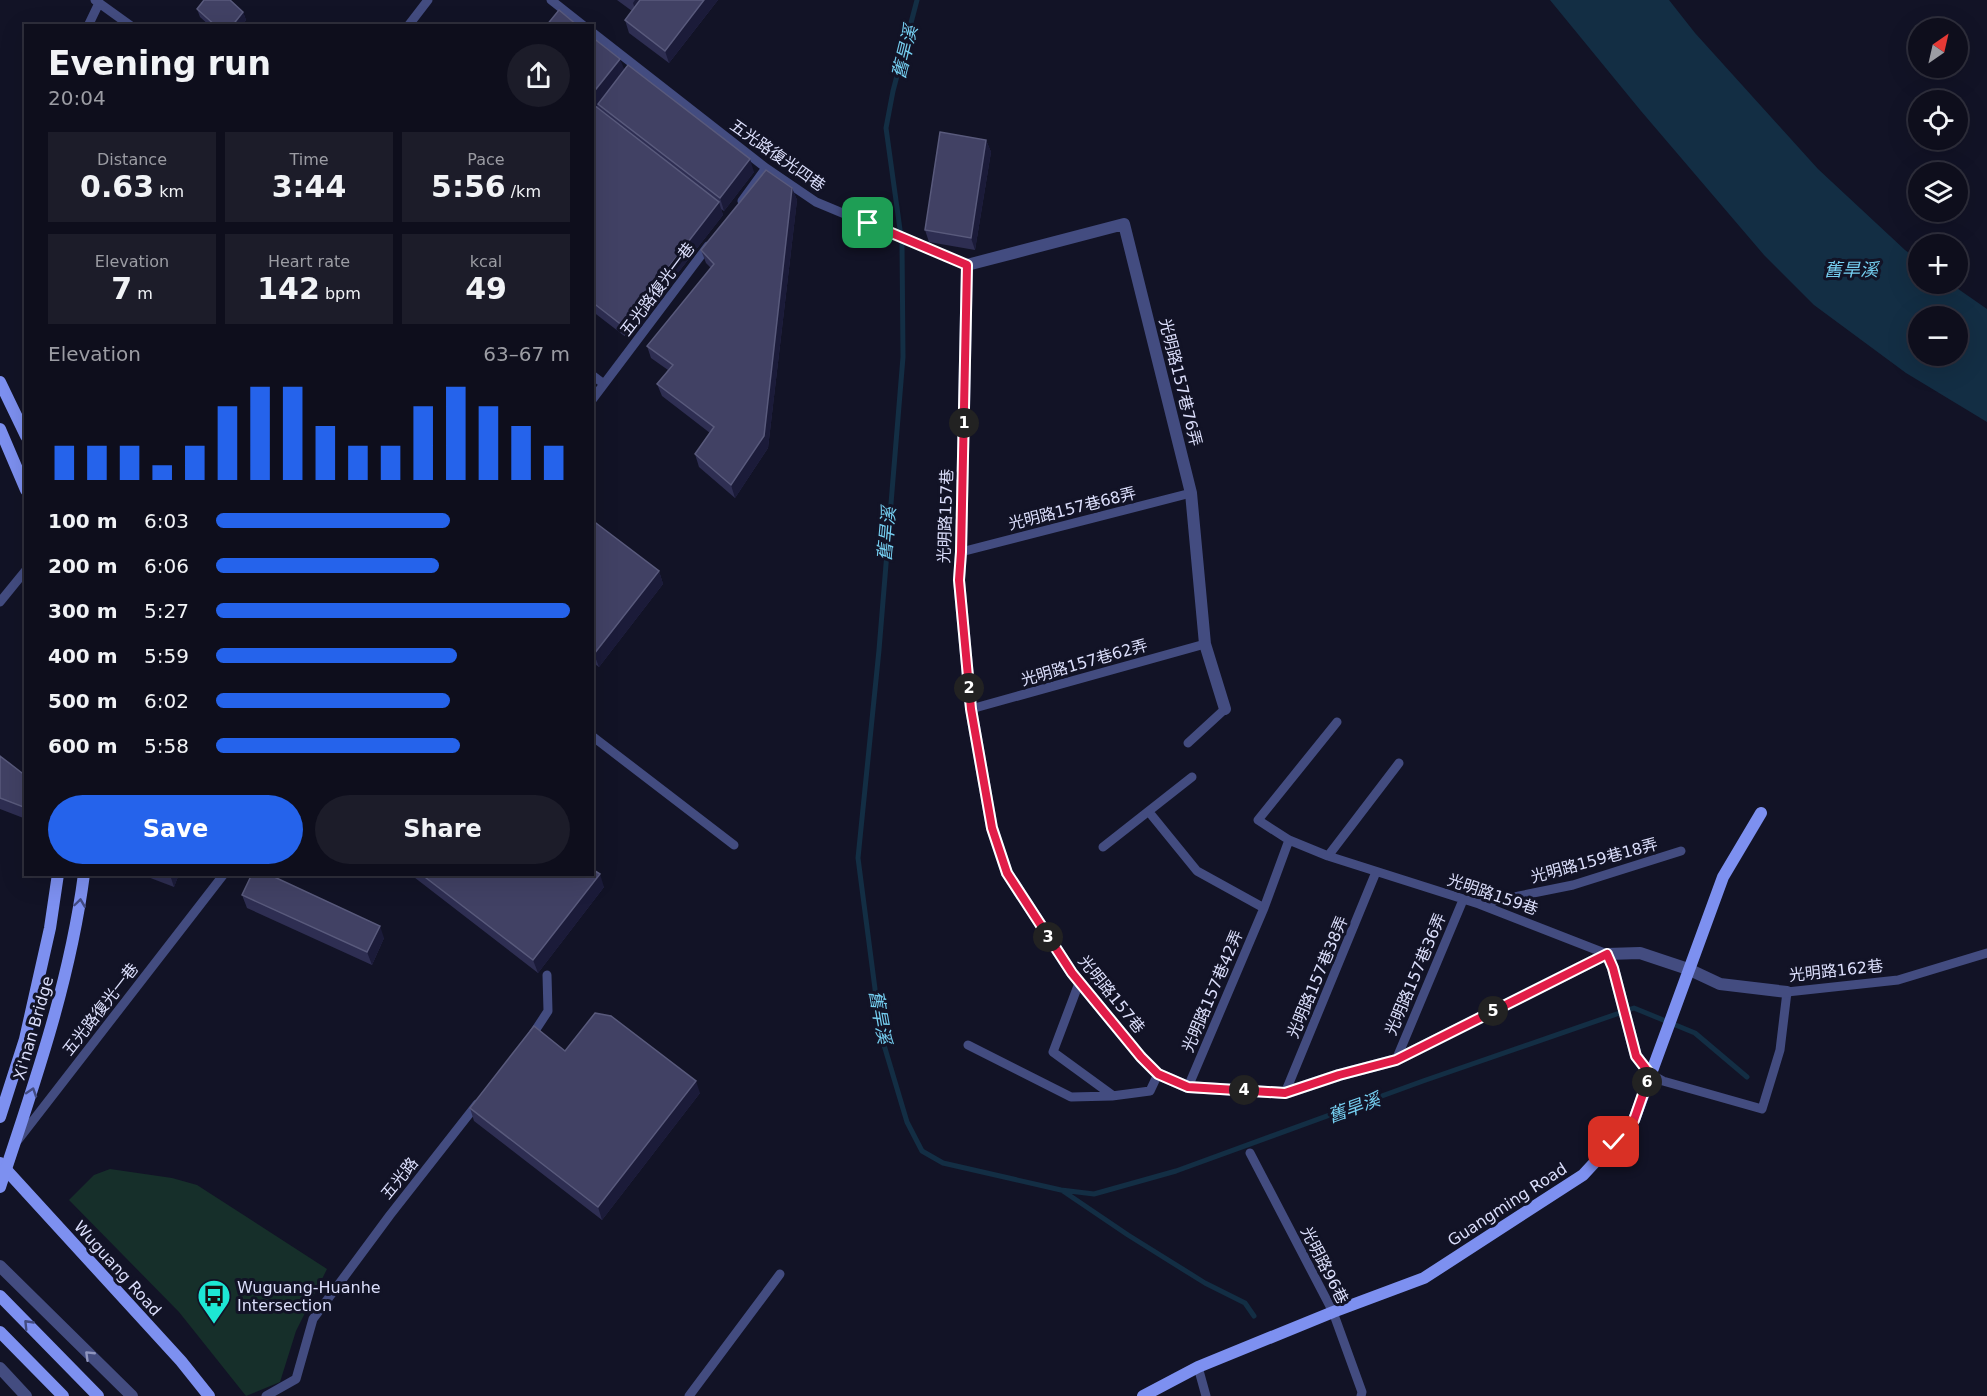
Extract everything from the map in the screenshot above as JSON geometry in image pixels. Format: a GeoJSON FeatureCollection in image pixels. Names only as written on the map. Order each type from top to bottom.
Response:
{"type":"FeatureCollection","features":[{"type":"Feature","properties":{"kind":"street","name":"光明路157巷76弄"},"geometry":{"type":"LineString","coordinates":[[967,265],[1124,224],[1191,493],[1205,644],[1225,709]]}},
{"type":"Feature","properties":{"kind":"street","name":"光明路157巷"},"geometry":{"type":"LineString","coordinates":[[967,265],[959,580],[971,709],[992,828],[1007,873],[1080,983],[1141,1057],[1158,1074],[1188,1087],[1285,1093],[1339,1075],[1396,1060],[1607,954]]}},
{"type":"Feature","properties":{"kind":"street"},"geometry":{"type":"LineString","coordinates":[[0,382],[24,432]]}},
{"type":"Feature","properties":{"kind":"street"},"geometry":{"type":"LineString","coordinates":[[0,429],[24,485]]}},
{"type":"Feature","properties":{"kind":"street","name":"Guangming Road"},"geometry":{"type":"LineString","coordinates":[[1143,1396],[1198,1367],[1424,1278],[1583,1175],[1634,1120],[1723,877],[1761,813]]}},
{"type":"Feature","properties":{"kind":"street","name":"Xi'nan Bridge"},"geometry":{"type":"LineString","coordinates":[[0,1117],[25,1039],[50,928],[58,876]]}},
{"type":"Feature","properties":{"kind":"street","name":"Xi'nan Bridge"},"geometry":{"type":"LineString","coordinates":[[0,1187],[34,1086],[65,980],[78,920],[84,876]]}},
{"type":"Feature","properties":{"kind":"street","name":"光明路159巷"},"geometry":{"type":"LineString","coordinates":[[1607,954],[1640,953],[1688,969]]}},
{"type":"Feature","properties":{"kind":"street"},"geometry":{"type":"LineString","coordinates":[[1607,954],[1613,968],[1636,1056],[1650,1074]]}},
{"type":"Feature","properties":{"kind":"street","name":"光明路162巷"},"geometry":{"type":"LineString","coordinates":[[1688,969],[1720,984],[1787,992]]}},
{"type":"Feature","properties":{"kind":"street","name":"Wuguang Road"},"geometry":{"type":"LineString","coordinates":[[0,1163],[181,1361],[209,1396]]}},
{"type":"Feature","properties":{"kind":"street"},"geometry":{"type":"LineString","coordinates":[[0,1266],[132,1396]]}},
{"type":"Feature","properties":{"kind":"street"},"geometry":{"type":"LineString","coordinates":[[0,1296],[98,1396]]}},
{"type":"Feature","properties":{"kind":"street"},"geometry":{"type":"LineString","coordinates":[[0,1332],[63,1396]]}},
{"type":"Feature","properties":{"kind":"street"},"geometry":{"type":"LineString","coordinates":[[0,1368],[26,1396]]}},
{"type":"Feature","properties":{"kind":"lane"},"geometry":{"type":"LineString","coordinates":[[410,24],[428,0]]}},
{"type":"Feature","properties":{"kind":"lane"},"geometry":{"type":"LineString","coordinates":[[551,0],[581,24]]}},
{"type":"Feature","properties":{"kind":"lane"},"geometry":{"type":"LineString","coordinates":[[89,24],[97,1],[128,24]]}},
{"type":"Feature","properties":{"kind":"lane","name":"五光路復光四巷"},"geometry":{"type":"LineString","coordinates":[[594,34],[766,168],[816,202],[967,265]]}},
{"type":"Feature","properties":{"kind":"lane"},"geometry":{"type":"LineString","coordinates":[[738,206],[766,168]]}},
{"type":"Feature","properties":{"kind":"lane","name":"五光路復光一巷"},"geometry":{"type":"LineString","coordinates":[[594,397],[717,234]]}},
{"type":"Feature","properties":{"kind":"lane"},"geometry":{"type":"LineString","coordinates":[[594,376],[604,384]]}},
{"type":"Feature","properties":{"kind":"lane","name":"光明路157巷68弄"},"geometry":{"type":"LineString","coordinates":[[961,552],[1191,493]]}},
{"type":"Feature","properties":{"kind":"lane"},"geometry":{"type":"LineString","coordinates":[[0,602],[24,572]]}},
{"type":"Feature","properties":{"kind":"lane","name":"光明路157巷62弄"},"geometry":{"type":"LineString","coordinates":[[971,709],[1205,644]]}},
{"type":"Feature","properties":{"kind":"lane"},"geometry":{"type":"LineString","coordinates":[[1188,743],[1225,709]]}},
{"type":"Feature","properties":{"kind":"lane","name":"光明路159巷"},"geometry":{"type":"LineString","coordinates":[[1337,722],[1258,819],[1289,840],[1328,856],[1479,904],[1607,954]]}},
{"type":"Feature","properties":{"kind":"lane"},"geometry":{"type":"LineString","coordinates":[[594,738],[734,845]]}},
{"type":"Feature","properties":{"kind":"lane"},"geometry":{"type":"LineString","coordinates":[[1328,856],[1399,763]]}},
{"type":"Feature","properties":{"kind":"lane"},"geometry":{"type":"LineString","coordinates":[[1103,847],[1192,777]]}},
{"type":"Feature","properties":{"kind":"lane"},"geometry":{"type":"LineString","coordinates":[[1149,812],[1197,871],[1264,908]]}},
{"type":"Feature","properties":{"kind":"lane","name":"光明路157巷42弄"},"geometry":{"type":"LineString","coordinates":[[1188,1087],[1264,908],[1289,840]]}},
{"type":"Feature","properties":{"kind":"lane","name":"光明路159巷18弄"},"geometry":{"type":"LineString","coordinates":[[1479,904],[1573,885],[1681,851]]}},
{"type":"Feature","properties":{"kind":"lane","name":"光明路157巷38弄"},"geometry":{"type":"LineString","coordinates":[[1285,1093],[1376,872]]}},
{"type":"Feature","properties":{"kind":"lane","name":"五光路復光一巷"},"geometry":{"type":"LineString","coordinates":[[0,1163],[222,876]]}},
{"type":"Feature","properties":{"kind":"lane","name":"光明路157巷36弄"},"geometry":{"type":"LineString","coordinates":[[1396,1060],[1463,900]]}},
{"type":"Feature","properties":{"kind":"lane","name":"光明路162巷"},"geometry":{"type":"LineString","coordinates":[[1787,992],[1898,980],[1987,953]]}},
{"type":"Feature","properties":{"kind":"lane"},"geometry":{"type":"LineString","coordinates":[[526,1044],[548,1011],[547,975]]}},
{"type":"Feature","properties":{"kind":"lane"},"geometry":{"type":"LineString","coordinates":[[1080,983],[1053,1052],[1112,1096]]}},
{"type":"Feature","properties":{"kind":"lane"},"geometry":{"type":"LineString","coordinates":[[1650,1074],[1663,1081],[1762,1109],[1780,1050],[1787,992]]}},
{"type":"Feature","properties":{"kind":"lane"},"geometry":{"type":"LineString","coordinates":[[968,1045],[1071,1097],[1112,1096],[1150,1091],[1158,1074]]}},
{"type":"Feature","properties":{"kind":"lane","name":"五光路"},"geometry":{"type":"LineString","coordinates":[[266,1396],[296,1379],[313,1319],[390,1215],[483,1098]]}},
{"type":"Feature","properties":{"kind":"lane","name":"光明路96巷"},"geometry":{"type":"LineString","coordinates":[[1250,1153],[1333,1312],[1362,1392],[1361,1396]]}},
{"type":"Feature","properties":{"kind":"lane"},"geometry":{"type":"LineString","coordinates":[[689,1396],[780,1274]]}},
{"type":"Feature","properties":{"kind":"lane"},"geometry":{"type":"LineString","coordinates":[[1198,1367],[1206,1396]]}},
{"type":"Feature","properties":{"kind":"green space"},"geometry":{"type":"Polygon","coordinates":[[[110,1169],[172,1178],[197,1185],[327,1269],[296,1331],[280,1382],[246,1396],[179,1312],[69,1200],[94,1175],[110,1169]]]}},
{"type":"Feature","properties":{"kind":"water","name":"舊旱溪"},"geometry":{"type":"Polygon","coordinates":[[[1550,0],[1669,0],[1695,33],[1818,169],[1908,252],[1908,294],[1965,294],[1987,309],[1987,422],[1906,373],[1814,305],[1764,255],[1550,0]]]}},
{"type":"Feature","properties":{"kind":"building"},"geometry":{"type":"Polygon","coordinates":[[[204,0],[230,0],[243,12],[234,24],[214,24],[197,9],[204,0]]]}},
{"type":"Feature","properties":{"kind":"building"},"geometry":{"type":"Polygon","coordinates":[[[640,0],[704,0],[665,51],[625,20],[640,0]]]}},
{"type":"Feature","properties":{"kind":"building"},"geometry":{"type":"Polygon","coordinates":[[[559,10],[576,24],[548,24],[559,10]]]}},
{"type":"Feature","properties":{"kind":"building"},"geometry":{"type":"Polygon","coordinates":[[[594,39],[620,59],[594,92],[594,39]]]}},
{"type":"Feature","properties":{"kind":"building"},"geometry":{"type":"Polygon","coordinates":[[[628,65],[750,159],[720,198],[598,104],[628,65]]]}},
{"type":"Feature","properties":{"kind":"building"},"geometry":{"type":"Polygon","coordinates":[[[594,105],[719,202],[623,326],[594,304],[594,105]]]}},
{"type":"Feature","properties":{"kind":"building"},"geometry":{"type":"Polygon","coordinates":[[[940,132],[986,140],[971,238],[925,230],[940,132]]]}},
{"type":"Feature","properties":{"kind":"building"},"geometry":{"type":"Polygon","coordinates":[[[766,170],[792,188],[764,436],[731,485],[695,454],[714,427],[657,384],[673,365],[647,346],[714,264],[701,250],[766,170]]]}},
{"type":"Feature","properties":{"kind":"building"},"geometry":{"type":"Polygon","coordinates":[[[594,522],[659,571],[594,654],[594,522]]]}},
{"type":"Feature","properties":{"kind":"building"},"geometry":{"type":"Polygon","coordinates":[[[0,756],[24,774],[24,807],[0,798],[0,756]]]}},
{"type":"Feature","properties":{"kind":"building"},"geometry":{"type":"Polygon","coordinates":[[[594,870],[600,874],[533,960],[424,876],[594,876],[594,870]]]}},
{"type":"Feature","properties":{"kind":"building"},"geometry":{"type":"Polygon","coordinates":[[[251,876],[272,876],[380,926],[367,952],[242,895],[251,876]]]}},
{"type":"Feature","properties":{"kind":"building"},"geometry":{"type":"Polygon","coordinates":[[[595,1013],[611,1016],[696,1081],[598,1207],[470,1108],[534,1026],[565,1051],[595,1013]]]}},
{"type":"Feature","properties":{"kind":"waterway","name":"舊旱溪"},"geometry":{"type":"LineString","coordinates":[[917,0],[893,91],[886,128],[902,244],[903,357],[879,650],[858,858],[881,1035],[907,1122],[922,1151],[943,1163],[1061,1190],[1094,1194],[1176,1171],[1423,1081],[1634,1008],[1695,1033],[1747,1077]]}},
{"type":"Feature","properties":{"kind":"waterway"},"geometry":{"type":"LineString","coordinates":[[1063,1191],[1205,1283],[1245,1303],[1254,1316]]}},
{"type":"Feature","properties":{"kind":"place","name":"Wuguang-Huanhe Intersection"},"geometry":{"type":"Point","coordinates":[214,1325]}},
{"type":"Feature","properties":{"kind":"route"},"geometry":{"type":"LineString","coordinates":[[868,223],[967,265],[959,580],[971,709],[992,828],[1007,873],[1072,973],[1141,1057],[1158,1074],[1188,1087],[1285,1093],[1339,1075],[1396,1060],[1607,954],[1613,968],[1636,1056],[1650,1074],[1634,1120],[1614,1142]]}}]}
